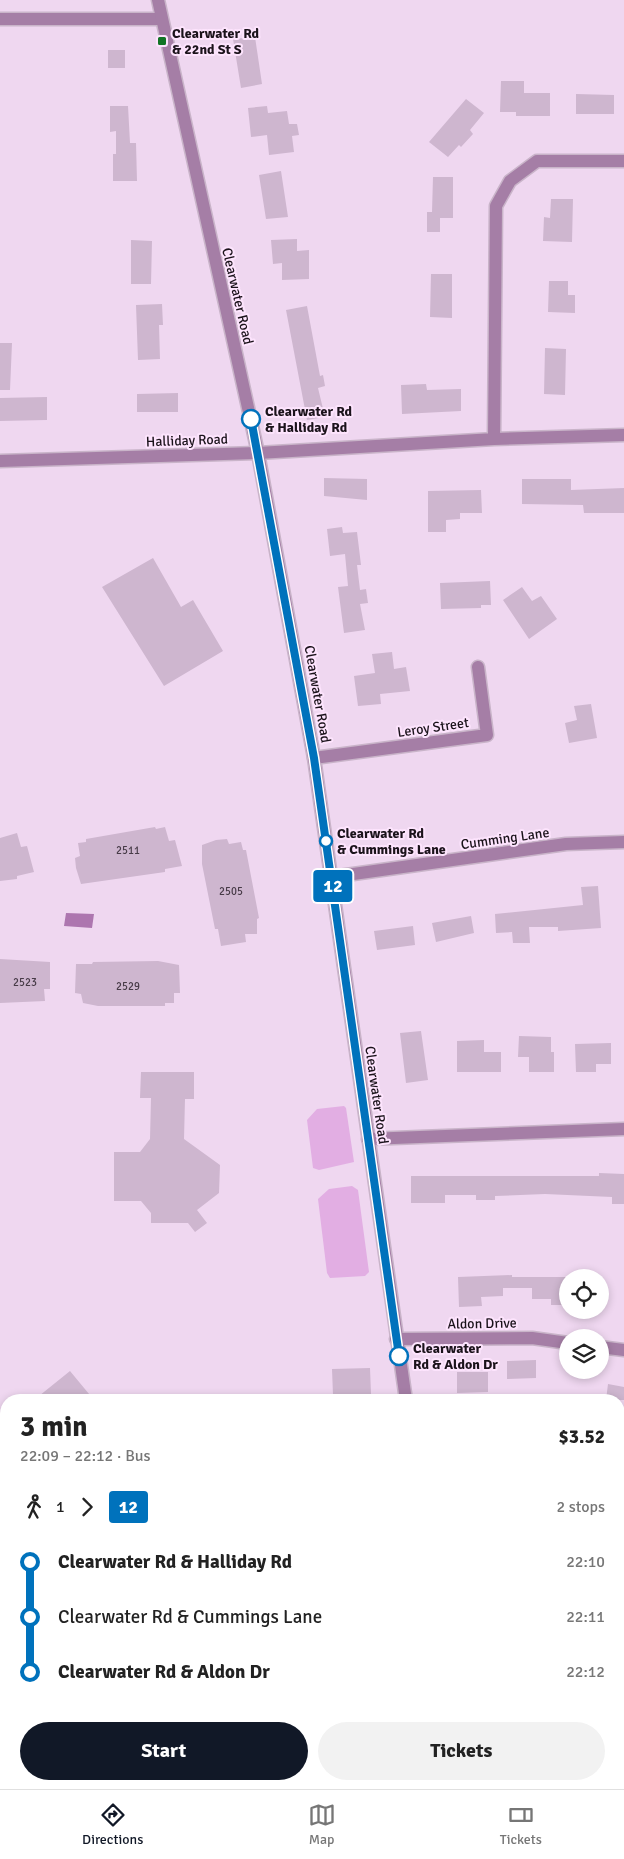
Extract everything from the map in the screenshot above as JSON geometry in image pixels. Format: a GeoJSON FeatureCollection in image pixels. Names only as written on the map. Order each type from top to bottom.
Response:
{"type":"FeatureCollection","features":[{"type":"Feature","properties":{"kind":"street","name":"Clearwater Road"},"geometry":{"type":"LineString","coordinates":[[158,0],[258,453],[314,758],[405,1394]]}},
{"type":"Feature","properties":{"kind":"street"},"geometry":{"type":"LineString","coordinates":[[0,19],[161,19]]}},
{"type":"Feature","properties":{"kind":"street"},"geometry":{"type":"LineString","coordinates":[[494,439],[496,206],[510,182],[537,161],[624,162]]}},
{"type":"Feature","properties":{"kind":"street","name":"Halliday Road"},"geometry":{"type":"LineString","coordinates":[[0,461],[258,453],[494,439],[624,435]]}},
{"type":"Feature","properties":{"kind":"street","name":"Leroy Street"},"geometry":{"type":"LineString","coordinates":[[314,758],[488,735],[478,667]]}},
{"type":"Feature","properties":{"kind":"street","name":"Cumming Lane"},"geometry":{"type":"LineString","coordinates":[[332,877],[566,844],[624,842]]}},
{"type":"Feature","properties":{"kind":"street"},"geometry":{"type":"LineString","coordinates":[[368,1139],[624,1129]]}},
{"type":"Feature","properties":{"kind":"street","name":"Aldon Drive"},"geometry":{"type":"LineString","coordinates":[[396,1339],[532,1338],[559,1342]]}},
{"type":"Feature","properties":{"kind":"street"},"geometry":{"type":"LineString","coordinates":[[609,1348],[624,1350]]}},
{"type":"Feature","properties":{"kind":"shaded area"},"geometry":{"type":"Polygon","coordinates":[[[66,913],[94,914],[92,928],[64,926],[66,913]]]}},
{"type":"Feature","properties":{"kind":"shaded area"},"geometry":{"type":"Polygon","coordinates":[[[344,1106],[346,1108],[354,1162],[319,1170],[313,1168],[307,1120],[317,1109],[344,1106]]]}},
{"type":"Feature","properties":{"kind":"shaded area"},"geometry":{"type":"Polygon","coordinates":[[[352,1186],[358,1190],[369,1272],[365,1276],[330,1278],[327,1273],[318,1199],[329,1189],[352,1186]]]}},
{"type":"Feature","properties":{"kind":"building"},"geometry":{"type":"Polygon","coordinates":[[[255,37],[262,84],[241,88],[233,39],[255,37]]]}},
{"type":"Feature","properties":{"kind":"building"},"geometry":{"type":"Polygon","coordinates":[[[108,50],[125,50],[125,68],[108,68],[108,50]]]}},
{"type":"Feature","properties":{"kind":"building"},"geometry":{"type":"Polygon","coordinates":[[[501,81],[524,81],[524,93],[550,93],[550,116],[516,116],[516,112],[500,112],[501,81]]]}},
{"type":"Feature","properties":{"kind":"building"},"geometry":{"type":"Polygon","coordinates":[[[576,94],[614,95],[614,114],[576,114],[576,94]]]}},
{"type":"Feature","properties":{"kind":"building"},"geometry":{"type":"Polygon","coordinates":[[[466,99],[484,113],[470,130],[473,134],[448,157],[429,142],[466,99]]]}},
{"type":"Feature","properties":{"kind":"building"},"geometry":{"type":"Polygon","coordinates":[[[110,106],[128,106],[130,143],[136,143],[137,181],[113,181],[113,154],[116,154],[116,131],[110,132],[110,106]]]}},
{"type":"Feature","properties":{"kind":"building"},"geometry":{"type":"Polygon","coordinates":[[[267,106],[268,113],[287,111],[289,124],[297,124],[299,135],[292,136],[294,152],[269,155],[267,135],[251,137],[248,108],[267,106]]]}},
{"type":"Feature","properties":{"kind":"building"},"geometry":{"type":"Polygon","coordinates":[[[281,171],[288,217],[266,219],[259,175],[281,171]]]}},
{"type":"Feature","properties":{"kind":"building"},"geometry":{"type":"Polygon","coordinates":[[[433,177],[453,177],[453,218],[440,218],[440,232],[427,232],[427,212],[432,212],[433,177]]]}},
{"type":"Feature","properties":{"kind":"building"},"geometry":{"type":"Polygon","coordinates":[[[551,199],[573,199],[572,242],[543,241],[544,217],[550,218],[551,199]]]}},
{"type":"Feature","properties":{"kind":"building"},"geometry":{"type":"Polygon","coordinates":[[[297,239],[297,251],[309,250],[309,279],[282,280],[282,263],[273,264],[271,240],[297,239]]]}},
{"type":"Feature","properties":{"kind":"building"},"geometry":{"type":"Polygon","coordinates":[[[131,240],[152,241],[151,284],[131,284],[131,240]]]}},
{"type":"Feature","properties":{"kind":"building"},"geometry":{"type":"Polygon","coordinates":[[[431,274],[452,274],[452,318],[430,317],[431,274]]]}},
{"type":"Feature","properties":{"kind":"building"},"geometry":{"type":"Polygon","coordinates":[[[549,281],[568,281],[568,295],[575,295],[575,313],[548,312],[549,281]]]}},
{"type":"Feature","properties":{"kind":"building"},"geometry":{"type":"Polygon","coordinates":[[[162,304],[163,325],[159,325],[160,359],[138,360],[136,305],[162,304]]]}},
{"type":"Feature","properties":{"kind":"building"},"geometry":{"type":"Polygon","coordinates":[[[307,306],[320,376],[323,375],[325,386],[318,388],[325,417],[307,420],[286,310],[307,306]]]}},
{"type":"Feature","properties":{"kind":"building"},"geometry":{"type":"Polygon","coordinates":[[[0,343],[12,343],[10,390],[0,390],[0,343]]]}},
{"type":"Feature","properties":{"kind":"building"},"geometry":{"type":"Polygon","coordinates":[[[545,348],[566,349],[565,395],[544,394],[545,348]]]}},
{"type":"Feature","properties":{"kind":"building"},"geometry":{"type":"Polygon","coordinates":[[[426,384],[427,390],[461,389],[461,411],[402,414],[401,385],[426,384]]]}},
{"type":"Feature","properties":{"kind":"building"},"geometry":{"type":"Polygon","coordinates":[[[178,393],[178,412],[137,412],[137,394],[178,393]]]}},
{"type":"Feature","properties":{"kind":"building"},"geometry":{"type":"Polygon","coordinates":[[[47,397],[47,420],[0,421],[0,398],[47,397]]]}},
{"type":"Feature","properties":{"kind":"building"},"geometry":{"type":"Polygon","coordinates":[[[324,478],[367,479],[367,500],[324,496],[324,478]]]}},
{"type":"Feature","properties":{"kind":"building"},"geometry":{"type":"Polygon","coordinates":[[[522,479],[571,479],[571,490],[624,488],[624,513],[584,513],[583,505],[522,504],[522,479]]]}},
{"type":"Feature","properties":{"kind":"building"},"geometry":{"type":"Polygon","coordinates":[[[481,490],[482,513],[460,513],[460,519],[446,520],[446,532],[428,532],[428,491],[481,490]]]}},
{"type":"Feature","properties":{"kind":"building"},"geometry":{"type":"Polygon","coordinates":[[[342,527],[343,533],[357,532],[361,565],[357,565],[360,590],[366,589],[368,603],[360,604],[365,630],[344,633],[338,587],[348,586],[345,554],[330,556],[327,529],[342,527]]]}},
{"type":"Feature","properties":{"kind":"building"},"geometry":{"type":"Polygon","coordinates":[[[153,558],[181,607],[193,600],[223,651],[164,686],[102,587],[153,558]]]}},
{"type":"Feature","properties":{"kind":"building"},"geometry":{"type":"Polygon","coordinates":[[[490,581],[491,605],[481,605],[481,608],[441,609],[440,583],[490,581]]]}},
{"type":"Feature","properties":{"kind":"building"},"geometry":{"type":"Polygon","coordinates":[[[522,587],[532,601],[541,596],[557,619],[529,639],[503,600],[522,587]]]}},
{"type":"Feature","properties":{"kind":"building"},"geometry":{"type":"Polygon","coordinates":[[[392,652],[394,669],[406,667],[410,691],[380,694],[381,704],[358,706],[354,676],[375,673],[372,654],[392,652]]]}},
{"type":"Feature","properties":{"kind":"building"},"geometry":{"type":"Polygon","coordinates":[[[591,704],[597,738],[569,743],[565,723],[577,720],[574,706],[591,704]]]}},
{"type":"Feature","properties":{"kind":"building"},"geometry":{"type":"Polygon","coordinates":[[[155,827],[156,829],[165,827],[169,841],[175,840],[182,866],[165,869],[165,872],[81,884],[75,858],[80,856],[78,843],[86,842],[86,839],[155,827]]]}},
{"type":"Feature","properties":{"kind":"building"},"geometry":{"type":"Polygon","coordinates":[[[17,833],[21,847],[27,846],[34,872],[17,876],[17,879],[0,881],[0,838],[17,833]]]}},
{"type":"Feature","properties":{"kind":"building"},"geometry":{"type":"Polygon","coordinates":[[[227,839],[229,844],[241,842],[243,850],[246,850],[259,918],[257,919],[257,934],[245,934],[246,942],[221,946],[218,929],[215,929],[202,864],[202,845],[216,840],[227,839]]]}},
{"type":"Feature","properties":{"kind":"building"},"geometry":{"type":"Polygon","coordinates":[[[598,886],[601,928],[558,931],[558,927],[529,927],[530,943],[513,943],[512,932],[496,933],[495,914],[583,905],[581,887],[598,886]]]}},
{"type":"Feature","properties":{"kind":"building"},"geometry":{"type":"Polygon","coordinates":[[[471,916],[474,933],[436,942],[432,923],[471,916]]]}},
{"type":"Feature","properties":{"kind":"building"},"geometry":{"type":"Polygon","coordinates":[[[413,926],[415,945],[377,950],[374,931],[413,926]]]}},
{"type":"Feature","properties":{"kind":"building"},"geometry":{"type":"Polygon","coordinates":[[[0,959],[50,962],[50,989],[44,989],[45,1001],[0,1003],[0,959]]]}},
{"type":"Feature","properties":{"kind":"building"},"geometry":{"type":"Polygon","coordinates":[[[158,961],[179,965],[180,993],[174,993],[174,1003],[165,1003],[165,1006],[98,1006],[83,1003],[81,994],[75,993],[76,964],[158,961]]]}},
{"type":"Feature","properties":{"kind":"building"},"geometry":{"type":"Polygon","coordinates":[[[421,1031],[428,1080],[406,1083],[400,1033],[421,1031]]]}},
{"type":"Feature","properties":{"kind":"building"},"geometry":{"type":"Polygon","coordinates":[[[519,1036],[551,1037],[551,1052],[554,1052],[554,1072],[529,1072],[529,1057],[518,1057],[519,1036]]]}},
{"type":"Feature","properties":{"kind":"building"},"geometry":{"type":"Polygon","coordinates":[[[484,1040],[484,1052],[501,1052],[501,1072],[457,1072],[457,1041],[484,1040]]]}},
{"type":"Feature","properties":{"kind":"building"},"geometry":{"type":"Polygon","coordinates":[[[611,1043],[611,1064],[596,1064],[596,1072],[576,1072],[575,1044],[611,1043]]]}},
{"type":"Feature","properties":{"kind":"building"},"geometry":{"type":"Polygon","coordinates":[[[141,1072],[194,1072],[194,1099],[185,1099],[184,1139],[220,1165],[219,1193],[197,1210],[207,1223],[195,1232],[188,1223],[151,1223],[151,1213],[141,1201],[114,1201],[114,1152],[140,1152],[150,1139],[151,1098],[140,1098],[141,1072]]]}},
{"type":"Feature","properties":{"kind":"building"},"geometry":{"type":"Polygon","coordinates":[[[599,1173],[624,1174],[624,1204],[612,1204],[612,1197],[545,1194],[495,1196],[495,1200],[476,1200],[476,1195],[445,1195],[445,1203],[411,1203],[411,1176],[599,1176],[599,1173]]]}},
{"type":"Feature","properties":{"kind":"building"},"geometry":{"type":"Polygon","coordinates":[[[512,1275],[512,1277],[559,1277],[559,1305],[551,1305],[551,1299],[532,1299],[532,1288],[503,1288],[503,1296],[481,1297],[482,1306],[459,1307],[458,1277],[512,1275]]]}},
{"type":"Feature","properties":{"kind":"building"},"geometry":{"type":"Polygon","coordinates":[[[536,1360],[536,1378],[507,1379],[507,1361],[536,1360]]]}},
{"type":"Feature","properties":{"kind":"building"},"geometry":{"type":"Polygon","coordinates":[[[370,1368],[371,1394],[333,1394],[332,1369],[370,1368]]]}},
{"type":"Feature","properties":{"kind":"building"},"geometry":{"type":"Polygon","coordinates":[[[70,1371],[89,1394],[41,1394],[70,1371]]]}},
{"type":"Feature","properties":{"kind":"building"},"geometry":{"type":"Polygon","coordinates":[[[457,1372],[488,1372],[488,1392],[457,1393],[457,1372]]]}},
{"type":"Feature","properties":{"kind":"building"},"geometry":{"type":"Polygon","coordinates":[[[608,1384],[624,1387],[624,1394],[607,1394],[608,1384]]]}},
{"type":"Feature","properties":{"kind":"bus line","name":"12"},"geometry":{"type":"LineString","coordinates":[[251,419],[314,758],[399,1356]]}},
{"type":"Feature","properties":{"kind":"place","name":"Clearwater Rd & 22nd St S"},"geometry":{"type":"Point","coordinates":[162,41]}},
{"type":"Feature","properties":{"kind":"place","name":"Clearwater Rd & Halliday Rd"},"geometry":{"type":"Point","coordinates":[251,419]}},
{"type":"Feature","properties":{"kind":"place","name":"Clearwater Rd & Cummings Lane"},"geometry":{"type":"Point","coordinates":[326,841]}},
{"type":"Feature","properties":{"kind":"place","name":"Clearwater Rd & Aldon Dr"},"geometry":{"type":"Point","coordinates":[399,1356]}}]}
